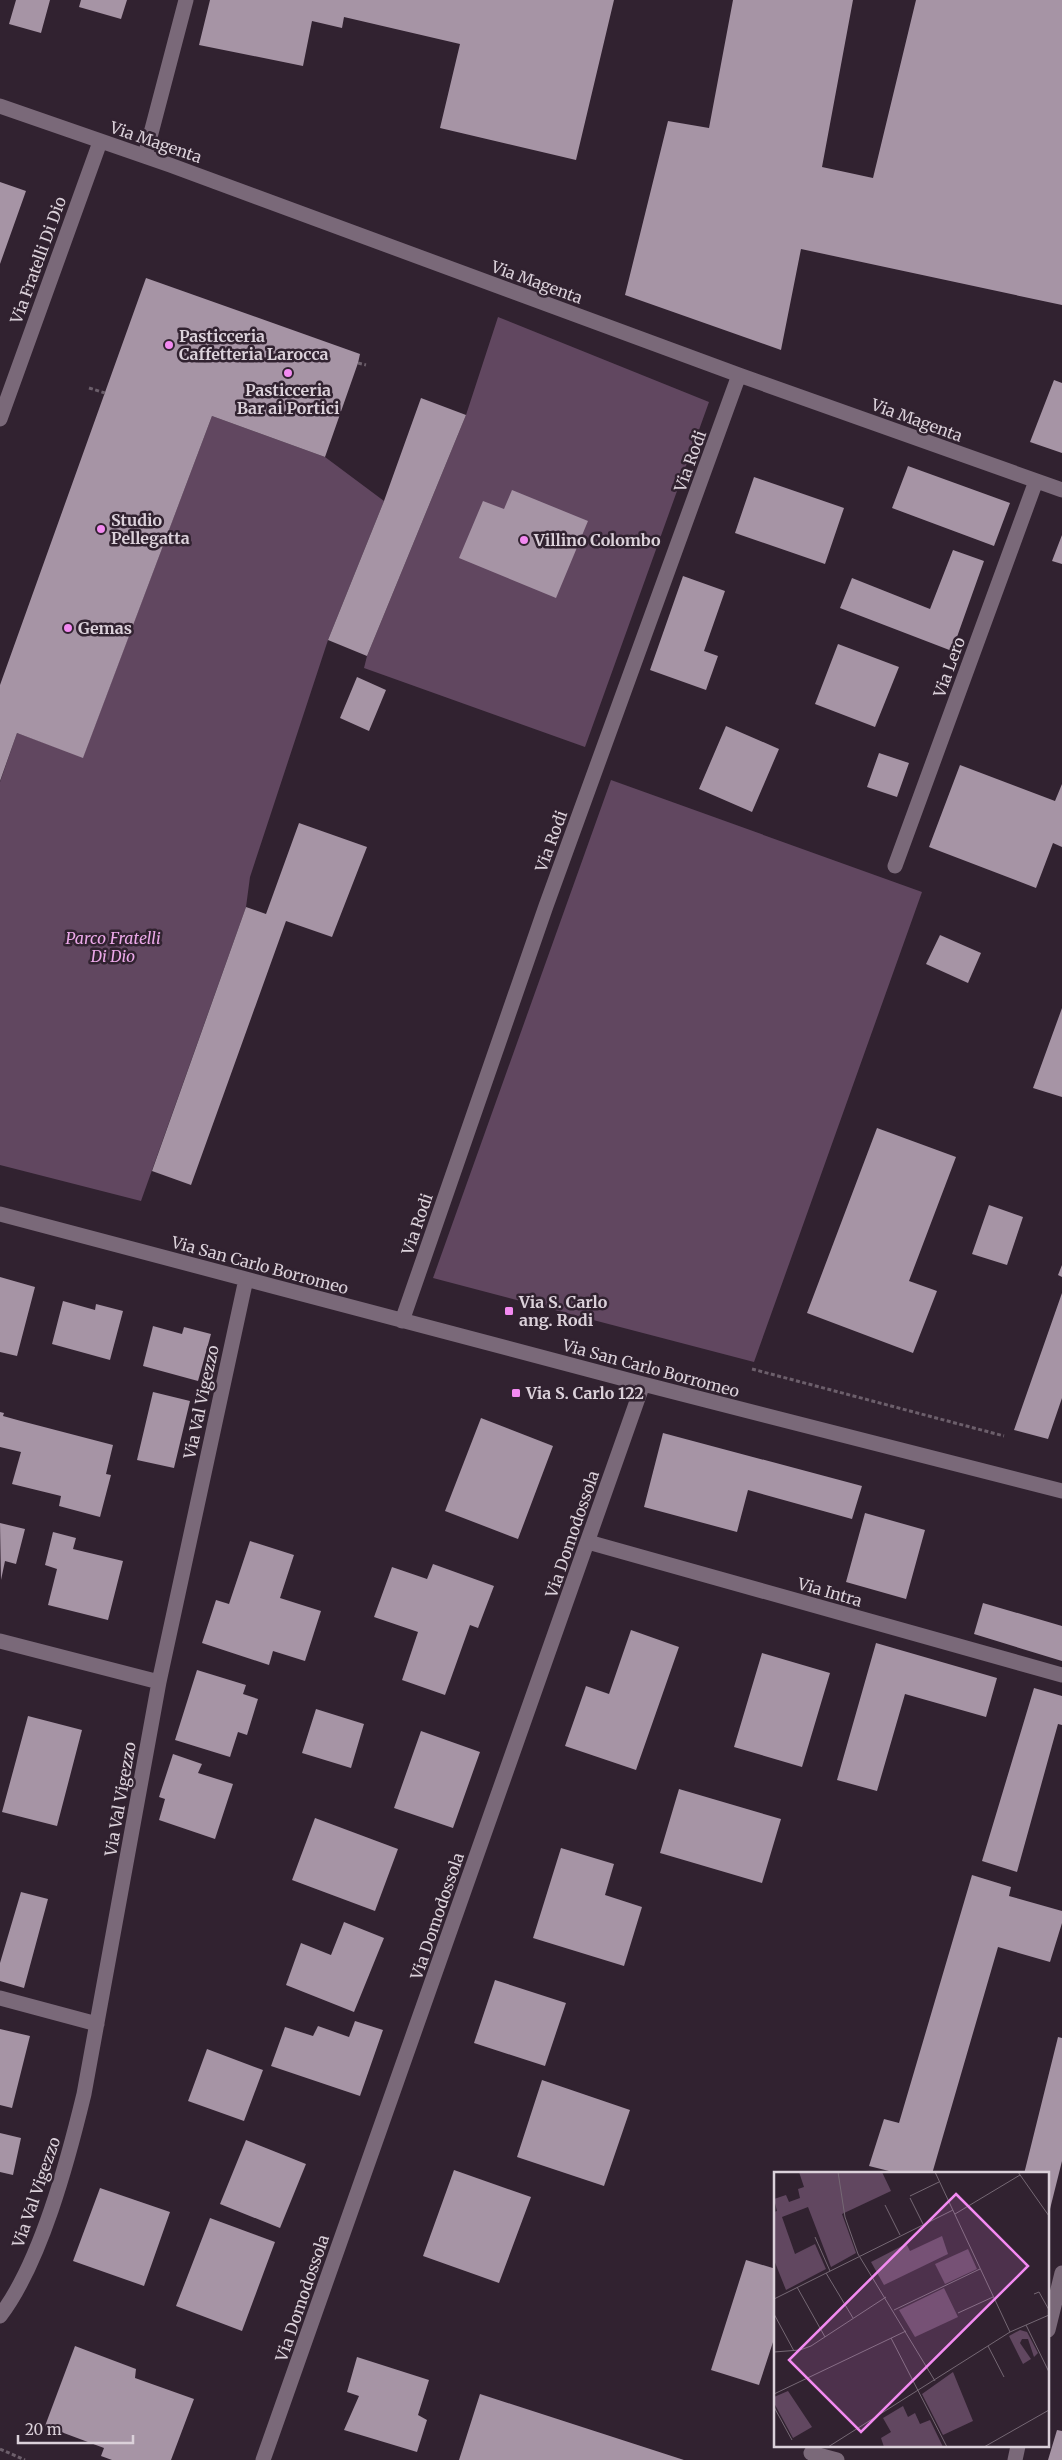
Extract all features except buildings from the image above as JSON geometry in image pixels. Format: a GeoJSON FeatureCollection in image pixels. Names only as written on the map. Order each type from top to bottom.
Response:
{"type":"FeatureCollection","features":[{"type":"Feature","properties":{"kind":"street"},"geometry":{"type":"LineString","coordinates":[[145,156],[186,0]]}},
{"type":"Feature","properties":{"kind":"street","name":"Via Magenta"},"geometry":{"type":"LineString","coordinates":[[0,106],[145,156],[739,375],[1062,490]]}},
{"type":"Feature","properties":{"kind":"street","name":"Via Fratelli Di Dio"},"geometry":{"type":"LineString","coordinates":[[0,419],[100,142]]}},
{"type":"Feature","properties":{"kind":"street","name":"Via Rodi"},"geometry":{"type":"LineString","coordinates":[[402,1321],[546,906],[739,375]]}},
{"type":"Feature","properties":{"kind":"street","name":"Via Lero"},"geometry":{"type":"LineString","coordinates":[[895,866],[1036,481]]}},
{"type":"Feature","properties":{"kind":"street","name":"Via San Carlo Borromeo"},"geometry":{"type":"LineString","coordinates":[[0,1214],[643,1384],[1062,1491]]}},
{"type":"Feature","properties":{"kind":"street","name":"Via Val Vigezzo"},"geometry":{"type":"LineString","coordinates":[[0,2316],[27,2267],[56,2192],[82,2102],[159,1682],[246,1279]]}},
{"type":"Feature","properties":{"kind":"street","name":"Via Domodossola"},"geometry":{"type":"LineString","coordinates":[[263,2460],[643,1384]]}},
{"type":"Feature","properties":{"kind":"street","name":"Via Intra"},"geometry":{"type":"LineString","coordinates":[[588,1542],[1062,1675]]}},
{"type":"Feature","properties":{"kind":"street"},"geometry":{"type":"LineString","coordinates":[[0,1642],[159,1682]]}},
{"type":"Feature","properties":{"kind":"street"},"geometry":{"type":"LineString","coordinates":[[0,1998],[97,2024]]}},
{"type":"Feature","properties":{"kind":"street"},"geometry":{"type":"LineString","coordinates":[[1051,2308],[1062,2273]]}},
{"type":"Feature","properties":{"kind":"street"},"geometry":{"type":"LineString","coordinates":[[811,2452],[837,2460]]}},
{"type":"Feature","properties":{"kind":"path"},"geometry":{"type":"LineString","coordinates":[[358,363],[366,365]]}},
{"type":"Feature","properties":{"kind":"path"},"geometry":{"type":"LineString","coordinates":[[89,388],[105,393]]}},
{"type":"Feature","properties":{"kind":"path"},"geometry":{"type":"LineString","coordinates":[[752,1369],[1004,1436]]}},
{"type":"Feature","properties":{"kind":"path"},"geometry":{"type":"LineString","coordinates":[[0,2449],[26,2460]]}},
{"type":"Feature","properties":{"kind":"green space"},"geometry":{"type":"Polygon","coordinates":[[[498,317],[709,402],[585,747],[364,668],[367,656],[466,415],[498,317]]]}},
{"type":"Feature","properties":{"kind":"green space","name":"Parco Fratelli Di Dio"},"geometry":{"type":"Polygon","coordinates":[[[212,416],[325,457],[384,501],[328,640],[250,877],[246,907],[141,1201],[0,1165],[0,782],[17,733],[83,757],[212,416]]]}},
{"type":"Feature","properties":{"kind":"green space"},"geometry":{"type":"Polygon","coordinates":[[[611,780],[922,892],[754,1362],[433,1278],[611,780]]]}},
{"type":"Feature","properties":{"kind":"place","name":"Pasticceria Caffetteria Larocca"},"geometry":{"type":"Point","coordinates":[169,345]}},
{"type":"Feature","properties":{"kind":"place","name":"Pasticceria Bar ai Portici"},"geometry":{"type":"Point","coordinates":[288,373]}},
{"type":"Feature","properties":{"kind":"place","name":"Studio Pellegatta"},"geometry":{"type":"Point","coordinates":[101,529]}},
{"type":"Feature","properties":{"kind":"place","name":"Villino Colombo"},"geometry":{"type":"Point","coordinates":[524,540]}},
{"type":"Feature","properties":{"kind":"place","name":"Gemas"},"geometry":{"type":"Point","coordinates":[68,628]}},
{"type":"Feature","properties":{"kind":"place","name":"Via S. Carlo ang. Rodi"},"geometry":{"type":"Point","coordinates":[509,1311]}},
{"type":"Feature","properties":{"kind":"place","name":"Via S. Carlo 122"},"geometry":{"type":"Point","coordinates":[516,1393]}}]}
